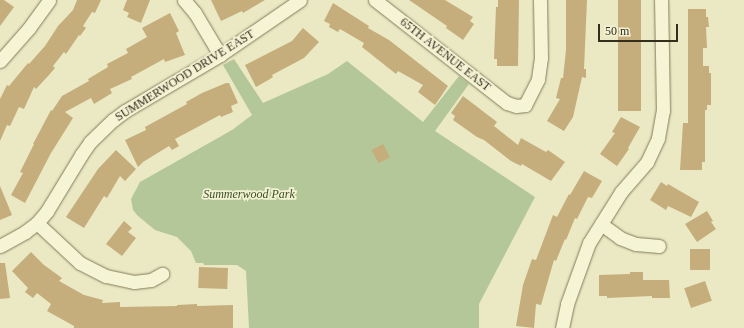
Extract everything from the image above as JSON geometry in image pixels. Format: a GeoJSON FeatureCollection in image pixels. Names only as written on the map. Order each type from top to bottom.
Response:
{"type":"FeatureCollection","features":[{"type":"Feature","properties":{"kind":"street"},"geometry":{"type":"LineString","coordinates":[[0,61],[49,0]]}},
{"type":"Feature","properties":{"kind":"street"},"geometry":{"type":"LineString","coordinates":[[184,0],[195,13],[220,55]]}},
{"type":"Feature","properties":{"kind":"street","name":"SUMMERWOOD DRIVE EAST"},"geometry":{"type":"LineString","coordinates":[[0,246],[37,223],[57,196],[81,154],[103,129],[125,111],[220,55],[300,0]]}},
{"type":"Feature","properties":{"kind":"street","name":"65TH AVENUE EAST"},"geometry":{"type":"LineString","coordinates":[[375,0],[506,103],[516,106],[525,105],[538,79],[541,58],[540,0]]}},
{"type":"Feature","properties":{"kind":"street"},"geometry":{"type":"LineString","coordinates":[[562,328],[567,304],[576,275],[589,243],[621,192],[647,162],[658,138],[663,110],[661,0]]}},
{"type":"Feature","properties":{"kind":"street"},"geometry":{"type":"LineString","coordinates":[[37,223],[80,263],[106,276],[134,282],[151,280],[162,274]]}},
{"type":"Feature","properties":{"kind":"street"},"geometry":{"type":"LineString","coordinates":[[601,224],[620,238],[636,244],[659,246]]}},
{"type":"Feature","properties":{"kind":"green space","name":"Summerwood Park"},"geometry":{"type":"Polygon","coordinates":[[[234,59],[263,103],[328,74],[347,61],[423,122],[459,76],[469,84],[435,131],[535,197],[479,304],[479,328],[249,328],[246,271],[237,265],[204,265],[203,263],[196,263],[191,251],[177,237],[155,230],[138,216],[133,210],[131,199],[140,182],[232,130],[252,115],[223,65],[234,59]]]}},
{"type":"Feature","properties":{"kind":"building"},"geometry":{"type":"Polygon","coordinates":[[[0,0],[4,0],[14,7],[0,26],[0,0]]]}},
{"type":"Feature","properties":{"kind":"building"},"geometry":{"type":"Polygon","coordinates":[[[77,0],[101,0],[95,13],[92,12],[83,26],[86,28],[80,36],[79,35],[66,54],[64,52],[53,66],[55,68],[49,75],[36,89],[34,87],[24,109],[19,107],[10,126],[7,125],[0,141],[0,99],[7,85],[9,86],[28,63],[29,64],[45,46],[58,26],[73,10],[77,0]]]}},
{"type":"Feature","properties":{"kind":"building"},"geometry":{"type":"Polygon","coordinates":[[[127,0],[150,0],[141,23],[127,17],[129,13],[123,10],[127,0]]]}},
{"type":"Feature","properties":{"kind":"building"},"geometry":{"type":"Polygon","coordinates":[[[211,0],[265,0],[243,13],[242,11],[221,21],[211,0]]]}},
{"type":"Feature","properties":{"kind":"building"},"geometry":{"type":"Polygon","coordinates":[[[409,0],[445,0],[473,17],[470,21],[474,24],[463,40],[446,28],[447,26],[409,0]]]}},
{"type":"Feature","properties":{"kind":"building"},"geometry":{"type":"Polygon","coordinates":[[[498,0],[519,0],[518,66],[497,66],[497,59],[494,59],[496,7],[498,7],[498,0]]]}},
{"type":"Feature","properties":{"kind":"building"},"geometry":{"type":"Polygon","coordinates":[[[566,0],[587,0],[584,69],[586,69],[586,78],[582,77],[573,117],[564,131],[547,121],[560,99],[556,98],[561,78],[563,78],[566,50],[566,0]]]}},
{"type":"Feature","properties":{"kind":"building"},"geometry":{"type":"Polygon","coordinates":[[[618,0],[641,0],[641,111],[618,111],[618,0]]]}},
{"type":"Feature","properties":{"kind":"building"},"geometry":{"type":"Polygon","coordinates":[[[333,3],[369,26],[368,28],[389,40],[448,86],[435,105],[418,92],[423,85],[398,71],[396,74],[362,47],[364,43],[340,29],[338,32],[329,27],[330,24],[324,21],[333,3]]]}},
{"type":"Feature","properties":{"kind":"building"},"geometry":{"type":"Polygon","coordinates":[[[688,9],[706,9],[706,17],[708,17],[709,27],[706,27],[707,48],[703,48],[703,66],[709,66],[709,73],[711,73],[711,105],[707,105],[707,110],[705,110],[705,162],[702,162],[702,170],[680,170],[683,123],[688,123],[688,9]]]}},
{"type":"Feature","properties":{"kind":"building"},"geometry":{"type":"Polygon","coordinates":[[[170,13],[179,31],[176,33],[185,55],[165,62],[164,59],[131,77],[132,79],[110,89],[112,93],[94,104],[91,98],[65,112],[73,118],[51,153],[25,203],[11,195],[23,173],[20,172],[33,144],[51,110],[52,111],[62,96],[89,81],[88,79],[108,67],[107,64],[128,53],[126,49],[147,37],[142,28],[170,13]]]}},
{"type":"Feature","properties":{"kind":"building"},"geometry":{"type":"Polygon","coordinates":[[[303,28],[319,42],[304,58],[272,75],[273,77],[256,87],[245,65],[292,41],[303,28]]]}},
{"type":"Feature","properties":{"kind":"building"},"geometry":{"type":"Polygon","coordinates":[[[229,83],[238,103],[231,106],[233,112],[221,117],[220,115],[175,139],[179,146],[172,150],[169,146],[143,162],[138,167],[125,140],[146,130],[145,127],[187,104],[186,102],[202,93],[229,83]]]}},
{"type":"Feature","properties":{"kind":"building"},"geometry":{"type":"Polygon","coordinates":[[[463,96],[497,122],[494,126],[518,145],[521,138],[546,152],[548,150],[565,162],[551,181],[522,164],[521,166],[511,161],[484,140],[477,137],[453,120],[455,116],[451,113],[463,96]]]}},
{"type":"Feature","properties":{"kind":"building"},"geometry":{"type":"Polygon","coordinates":[[[621,117],[640,127],[628,148],[629,149],[617,166],[600,154],[615,133],[612,132],[621,117]]]}},
{"type":"Feature","properties":{"kind":"building"},"geometry":{"type":"Polygon","coordinates":[[[383,144],[390,157],[379,163],[372,150],[383,144]]]}},
{"type":"Feature","properties":{"kind":"building"},"geometry":{"type":"Polygon","coordinates":[[[116,150],[136,169],[125,181],[120,176],[107,198],[104,196],[84,228],[66,217],[98,169],[116,150]]]}},
{"type":"Feature","properties":{"kind":"building"},"geometry":{"type":"Polygon","coordinates":[[[584,171],[602,181],[592,198],[588,197],[577,219],[575,218],[556,261],[554,260],[541,305],[536,304],[534,328],[516,326],[523,285],[532,259],[536,260],[553,215],[557,217],[569,194],[570,195],[584,171]]]}},
{"type":"Feature","properties":{"kind":"building"},"geometry":{"type":"Polygon","coordinates":[[[661,182],[667,186],[668,184],[699,202],[691,217],[668,206],[666,210],[650,200],[661,182]]]}},
{"type":"Feature","properties":{"kind":"building"},"geometry":{"type":"Polygon","coordinates":[[[0,186],[12,215],[0,220],[0,186]]]}},
{"type":"Feature","properties":{"kind":"building"},"geometry":{"type":"Polygon","coordinates":[[[707,211],[713,221],[711,222],[716,229],[697,242],[685,224],[707,211]]]}},
{"type":"Feature","properties":{"kind":"building"},"geometry":{"type":"Polygon","coordinates":[[[124,221],[132,228],[128,232],[136,238],[122,256],[106,244],[124,221]]]}},
{"type":"Feature","properties":{"kind":"building"},"geometry":{"type":"Polygon","coordinates":[[[690,249],[710,249],[710,270],[690,270],[690,249]]]}},
{"type":"Feature","properties":{"kind":"building"},"geometry":{"type":"Polygon","coordinates":[[[31,252],[44,265],[62,278],[59,281],[84,295],[103,300],[102,303],[120,302],[120,307],[177,306],[197,304],[197,306],[233,305],[233,328],[74,328],[74,326],[47,311],[51,304],[37,293],[33,298],[25,292],[28,288],[12,271],[31,252]]]}},
{"type":"Feature","properties":{"kind":"building"},"geometry":{"type":"Polygon","coordinates":[[[0,263],[5,263],[10,298],[0,299],[0,263]]]}},
{"type":"Feature","properties":{"kind":"building"},"geometry":{"type":"Polygon","coordinates":[[[199,267],[228,268],[227,289],[198,288],[199,267]]]}},
{"type":"Feature","properties":{"kind":"building"},"geometry":{"type":"Polygon","coordinates":[[[630,272],[643,272],[643,280],[669,280],[670,298],[652,298],[652,296],[607,298],[607,296],[599,296],[599,275],[630,274],[630,272]]]}},
{"type":"Feature","properties":{"kind":"building"},"geometry":{"type":"Polygon","coordinates":[[[705,281],[712,301],[691,308],[684,288],[705,281]]]}}]}
